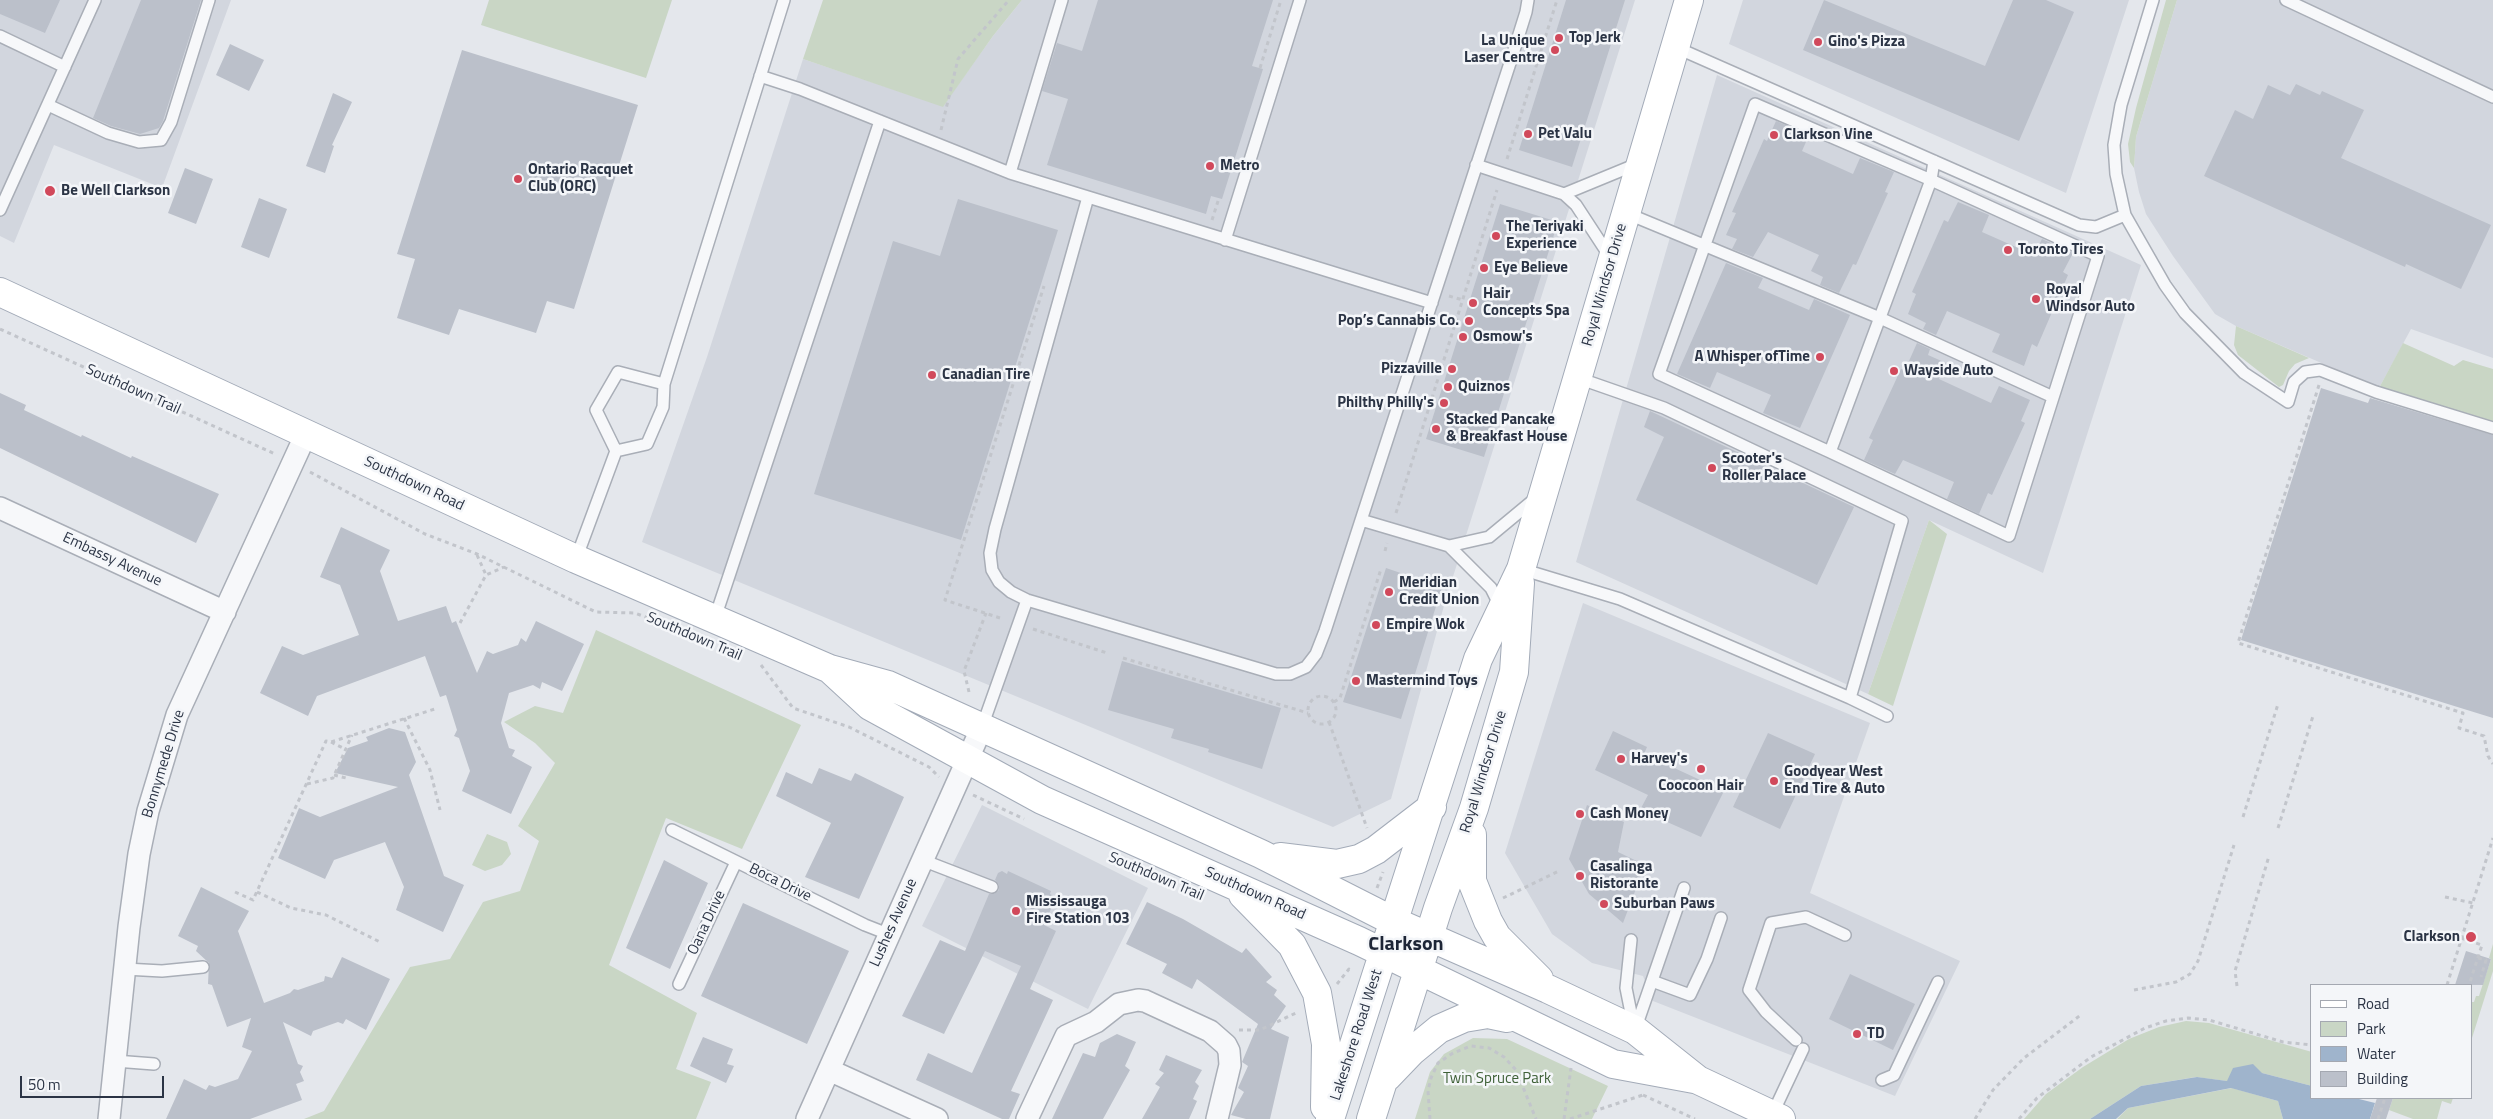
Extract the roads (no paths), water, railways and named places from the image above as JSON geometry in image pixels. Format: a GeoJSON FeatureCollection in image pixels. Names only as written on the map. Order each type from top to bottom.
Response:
{"type":"FeatureCollection","features":[{"type":"Feature","properties":{"kind":"main road","name":"Royal Windsor Drive"},"geometry":{"type":"LineString","coordinates":[[1392,921],[1432,807],[1478,659],[1521,569],[1689,0]]}},
{"type":"Feature","properties":{"kind":"main road","name":"Southdown Road"},"geometry":{"type":"LineString","coordinates":[[0,292],[576,559],[830,669],[888,684],[1261,854],[1392,921],[1548,989],[1635,1030],[1698,1080],[1777,1117]]}},
{"type":"Feature","properties":{"kind":"main road","name":"Royal Windsor Drive"},"geometry":{"type":"LineString","coordinates":[[1418,970],[1474,808],[1514,672],[1521,569]]}},
{"type":"Feature","properties":{"kind":"main road","name":"Southdown Road"},"geometry":{"type":"LineString","coordinates":[[830,669],[870,706],[1042,800],[1383,952],[1613,1064],[1698,1080]]}},
{"type":"Feature","properties":{"kind":"main road"},"geometry":{"type":"LineString","coordinates":[[1261,854],[1337,864],[1359,859],[1376,850],[1432,807]]}},
{"type":"Feature","properties":{"kind":"main road"},"geometry":{"type":"LineString","coordinates":[[1474,808],[1470,851],[1472,881],[1488,922],[1497,936],[1548,989]]}},
{"type":"Feature","properties":{"kind":"main road"},"geometry":{"type":"LineString","coordinates":[[1231,883],[1292,945],[1317,993],[1326,1044],[1324,1119]]}},
{"type":"Feature","properties":{"kind":"main road","name":"Lakeshore Road West"},"geometry":{"type":"LineString","coordinates":[[1330,1119],[1392,921]]}},
{"type":"Feature","properties":{"kind":"main road"},"geometry":{"type":"LineString","coordinates":[[1371,1119],[1418,970]]}},
{"type":"Feature","properties":{"kind":"main road"},"geometry":{"type":"LineString","coordinates":[[1383,1082],[1411,1052],[1439,1029],[1464,1018],[1488,1014],[1521,1020]]}},
{"type":"Feature","properties":{"kind":"street","name":"Bonnymede Drive"},"geometry":{"type":"LineString","coordinates":[[109,1119],[139,854],[148,811],[177,715],[306,434]]}},
{"type":"Feature","properties":{"kind":"street","name":"Embassy Avenue"},"geometry":{"type":"LineString","coordinates":[[0,508],[225,612]]}},
{"type":"Feature","properties":{"kind":"street","name":"Lushes Avenue"},"geometry":{"type":"LineString","coordinates":[[807,1119],[982,727]]}},
{"type":"Feature","properties":{"kind":"street"},"geometry":{"type":"LineString","coordinates":[[1027,1119],[1066,1036],[1071,1032],[1096,1022],[1119,1004],[1138,1000],[1146,1001],[1210,1031],[1226,1045],[1230,1065],[1217,1119]]}},
{"type":"Feature","properties":{"kind":"street"},"geometry":{"type":"LineString","coordinates":[[829,1070],[937,1119]]}},
{"type":"Feature","properties":{"kind":"lane"},"geometry":{"type":"LineString","coordinates":[[0,210],[95,0]]}},
{"type":"Feature","properties":{"kind":"lane"},"geometry":{"type":"LineString","coordinates":[[48,105],[108,132],[139,142],[161,140],[171,122],[209,0]]}},
{"type":"Feature","properties":{"kind":"lane"},"geometry":{"type":"LineString","coordinates":[[616,452],[648,444],[664,407],[664,384],[784,0]]}},
{"type":"Feature","properties":{"kind":"lane"},"geometry":{"type":"LineString","coordinates":[[1010,173],[1062,0]]}},
{"type":"Feature","properties":{"kind":"lane"},"geometry":{"type":"LineString","coordinates":[[1225,240],[1300,0]]}},
{"type":"Feature","properties":{"kind":"lane"},"geometry":{"type":"LineString","coordinates":[[1088,198],[990,553],[992,570],[999,582],[1011,592],[1028,600],[1276,674],[1290,674],[1306,667],[1316,654],[1361,520],[1526,12],[1528,0]]}},
{"type":"Feature","properties":{"kind":"lane"},"geometry":{"type":"LineString","coordinates":[[2153,0],[2120,105],[2114,144],[2116,174],[2125,216],[2165,284],[2185,313],[2244,373],[2288,402],[2294,382],[2305,372],[2320,370],[2376,392],[2493,428]]}},
{"type":"Feature","properties":{"kind":"lane"},"geometry":{"type":"LineString","coordinates":[[2286,0],[2493,96]]}},
{"type":"Feature","properties":{"kind":"lane"},"geometry":{"type":"LineString","coordinates":[[0,36],[65,67]]}},
{"type":"Feature","properties":{"kind":"lane"},"geometry":{"type":"LineString","coordinates":[[1675,47],[2079,225],[2096,227],[2125,216]]}},
{"type":"Feature","properties":{"kind":"lane"},"geometry":{"type":"LineString","coordinates":[[760,76],[1010,173],[1432,303]]}},
{"type":"Feature","properties":{"kind":"lane"},"geometry":{"type":"LineString","coordinates":[[1755,104],[1931,180],[2098,256],[2008,536],[1659,374],[1705,245],[1755,104]]}},
{"type":"Feature","properties":{"kind":"lane"},"geometry":{"type":"LineString","coordinates":[[715,618],[880,121]]}},
{"type":"Feature","properties":{"kind":"lane"},"geometry":{"type":"LineString","coordinates":[[1830,452],[1931,180],[1934,161]]}},
{"type":"Feature","properties":{"kind":"lane"},"geometry":{"type":"LineString","coordinates":[[1564,194],[1641,162]]}},
{"type":"Feature","properties":{"kind":"lane"},"geometry":{"type":"LineString","coordinates":[[1476,165],[1564,194],[1576,205],[1588,221],[1612,261]]}},
{"type":"Feature","properties":{"kind":"lane"},"geometry":{"type":"LineString","coordinates":[[1626,213],[1880,318],[2053,397]]}},
{"type":"Feature","properties":{"kind":"lane"},"geometry":{"type":"LineString","coordinates":[[576,559],[616,452],[596,410],[618,372],[664,384]]}},
{"type":"Feature","properties":{"kind":"lane"},"geometry":{"type":"LineString","coordinates":[[1578,378],[1664,408],[1902,521],[1850,698]]}},
{"type":"Feature","properties":{"kind":"lane"},"geometry":{"type":"LineString","coordinates":[[1449,546],[1489,537],[1544,490]]}},
{"type":"Feature","properties":{"kind":"lane"},"geometry":{"type":"LineString","coordinates":[[1361,520],[1449,546],[1491,588],[1502,609]]}},
{"type":"Feature","properties":{"kind":"lane"},"geometry":{"type":"LineString","coordinates":[[1521,569],[1620,598],[1850,698],[1887,716]]}},
{"type":"Feature","properties":{"kind":"lane"},"geometry":{"type":"LineString","coordinates":[[982,727],[1028,600]]}},
{"type":"Feature","properties":{"kind":"lane","name":"Boca Drive"},"geometry":{"type":"LineString","coordinates":[[672,830],[865,925],[888,934]]}},
{"type":"Feature","properties":{"kind":"lane"},"geometry":{"type":"LineString","coordinates":[[922,860],[992,887]]}},
{"type":"Feature","properties":{"kind":"lane","name":"Oana Drive"},"geometry":{"type":"LineString","coordinates":[[680,984],[736,862]]}},
{"type":"Feature","properties":{"kind":"lane"},"geometry":{"type":"LineString","coordinates":[[1635,1030],[1684,888]]}},
{"type":"Feature","properties":{"kind":"lane"},"geometry":{"type":"LineString","coordinates":[[1777,1117],[1800,1044],[1766,1012],[1749,990],[1771,923],[1806,917],[1845,935]]}},
{"type":"Feature","properties":{"kind":"lane"},"geometry":{"type":"LineString","coordinates":[[1652,981],[1690,995],[1707,958],[1721,918]]}},
{"type":"Feature","properties":{"kind":"lane"},"geometry":{"type":"LineString","coordinates":[[1631,940],[1626,988],[1635,1030]]}},
{"type":"Feature","properties":{"kind":"lane"},"geometry":{"type":"LineString","coordinates":[[125,968],[162,971],[203,967]]}},
{"type":"Feature","properties":{"kind":"lane"},"geometry":{"type":"LineString","coordinates":[[1882,1080],[1894,1075],[1938,982]]}},
{"type":"Feature","properties":{"kind":"lane"},"geometry":{"type":"LineString","coordinates":[[115,1061],[154,1064]]}},
{"type":"Feature","properties":{"kind":"water"},"geometry":{"type":"Polygon","coordinates":[[[2253,1064],[2262,1073],[2310,1085],[2310,1099],[2359,1099],[2375,1103],[2370,1119],[2283,1119],[2278,1101],[2231,1088],[2128,1108],[2116,1119],[2090,1119],[2141,1086],[2197,1077],[2227,1081],[2233,1068],[2253,1064]]]}},
{"type":"Feature","properties":{"kind":"place","name":"Top Jerk"},"geometry":{"type":"Point","coordinates":[1559,38]}},
{"type":"Feature","properties":{"kind":"place","name":"Gino's Pizza"},"geometry":{"type":"Point","coordinates":[1818,42]}},
{"type":"Feature","properties":{"kind":"place","name":"La Unique Laser Centre"},"geometry":{"type":"Point","coordinates":[1555,50]}},
{"type":"Feature","properties":{"kind":"place","name":"Pet Valu"},"geometry":{"type":"Point","coordinates":[1528,134]}},
{"type":"Feature","properties":{"kind":"place","name":"Clarkson Vine"},"geometry":{"type":"Point","coordinates":[1774,135]}},
{"type":"Feature","properties":{"kind":"place","name":"Metro"},"geometry":{"type":"Point","coordinates":[1210,166]}},
{"type":"Feature","properties":{"kind":"place","name":"Ontario Racquet Club (ORC)"},"geometry":{"type":"Point","coordinates":[518,179]}},
{"type":"Feature","properties":{"kind":"place","name":"Be Well Clarkson"},"geometry":{"type":"Point","coordinates":[50,191]}},
{"type":"Feature","properties":{"kind":"place","name":"The Teriyaki Experience"},"geometry":{"type":"Point","coordinates":[1496,236]}},
{"type":"Feature","properties":{"kind":"place","name":"Toronto Tires"},"geometry":{"type":"Point","coordinates":[2008,250]}},
{"type":"Feature","properties":{"kind":"place","name":"Eye Believe"},"geometry":{"type":"Point","coordinates":[1484,268]}},
{"type":"Feature","properties":{"kind":"place","name":"Royal Windsor Auto"},"geometry":{"type":"Point","coordinates":[2036,299]}},
{"type":"Feature","properties":{"kind":"place","name":"Hair Concepts Spa"},"geometry":{"type":"Point","coordinates":[1473,303]}},
{"type":"Feature","properties":{"kind":"place","name":"Pop’s Cannabis Co."},"geometry":{"type":"Point","coordinates":[1469,321]}},
{"type":"Feature","properties":{"kind":"place","name":"Osmow's"},"geometry":{"type":"Point","coordinates":[1463,337]}},
{"type":"Feature","properties":{"kind":"place","name":"A Whisper ofTime"},"geometry":{"type":"Point","coordinates":[1820,357]}},
{"type":"Feature","properties":{"kind":"place","name":"Pizzaville"},"geometry":{"type":"Point","coordinates":[1452,369]}},
{"type":"Feature","properties":{"kind":"place","name":"Wayside Auto"},"geometry":{"type":"Point","coordinates":[1894,371]}},
{"type":"Feature","properties":{"kind":"place","name":"Canadian Tire"},"geometry":{"type":"Point","coordinates":[932,375]}},
{"type":"Feature","properties":{"kind":"place","name":"Quiznos"},"geometry":{"type":"Point","coordinates":[1448,387]}},
{"type":"Feature","properties":{"kind":"place","name":"Philthy Philly's"},"geometry":{"type":"Point","coordinates":[1444,403]}},
{"type":"Feature","properties":{"kind":"place","name":"Stacked Pancake & Breakfast House"},"geometry":{"type":"Point","coordinates":[1436,429]}},
{"type":"Feature","properties":{"kind":"place","name":"Scooter's Roller Palace"},"geometry":{"type":"Point","coordinates":[1712,468]}},
{"type":"Feature","properties":{"kind":"place","name":"Meridian Credit Union"},"geometry":{"type":"Point","coordinates":[1389,592]}},
{"type":"Feature","properties":{"kind":"place","name":"Empire Wok"},"geometry":{"type":"Point","coordinates":[1376,625]}},
{"type":"Feature","properties":{"kind":"place","name":"Mastermind Toys"},"geometry":{"type":"Point","coordinates":[1356,681]}},
{"type":"Feature","properties":{"kind":"place","name":"Harvey's"},"geometry":{"type":"Point","coordinates":[1621,759]}},
{"type":"Feature","properties":{"kind":"place","name":"Coocoon Hair"},"geometry":{"type":"Point","coordinates":[1701,769]}},
{"type":"Feature","properties":{"kind":"place","name":"Goodyear West End Tire & Auto"},"geometry":{"type":"Point","coordinates":[1774,781]}},
{"type":"Feature","properties":{"kind":"place","name":"Cash Money"},"geometry":{"type":"Point","coordinates":[1580,814]}},
{"type":"Feature","properties":{"kind":"place","name":"Casalinga Ristorante"},"geometry":{"type":"Point","coordinates":[1580,876]}},
{"type":"Feature","properties":{"kind":"place","name":"Suburban Paws"},"geometry":{"type":"Point","coordinates":[1604,904]}},
{"type":"Feature","properties":{"kind":"place","name":"Mississauga Fire Station 103"},"geometry":{"type":"Point","coordinates":[1016,911]}},
{"type":"Feature","properties":{"kind":"place","name":"Clarkson"},"geometry":{"type":"Point","coordinates":[2471,937]}},
{"type":"Feature","properties":{"kind":"place","name":"TD"},"geometry":{"type":"Point","coordinates":[1857,1034]}},
{"type":"Feature","properties":{"kind":"district","name":"Clarkson"},"geometry":{"type":"Point","coordinates":[1406,945]}},
{"type":"Feature","properties":{"kind":"park label","name":"Twin Spruce Park"},"geometry":{"type":"Point","coordinates":[1497,1079]}}]}
